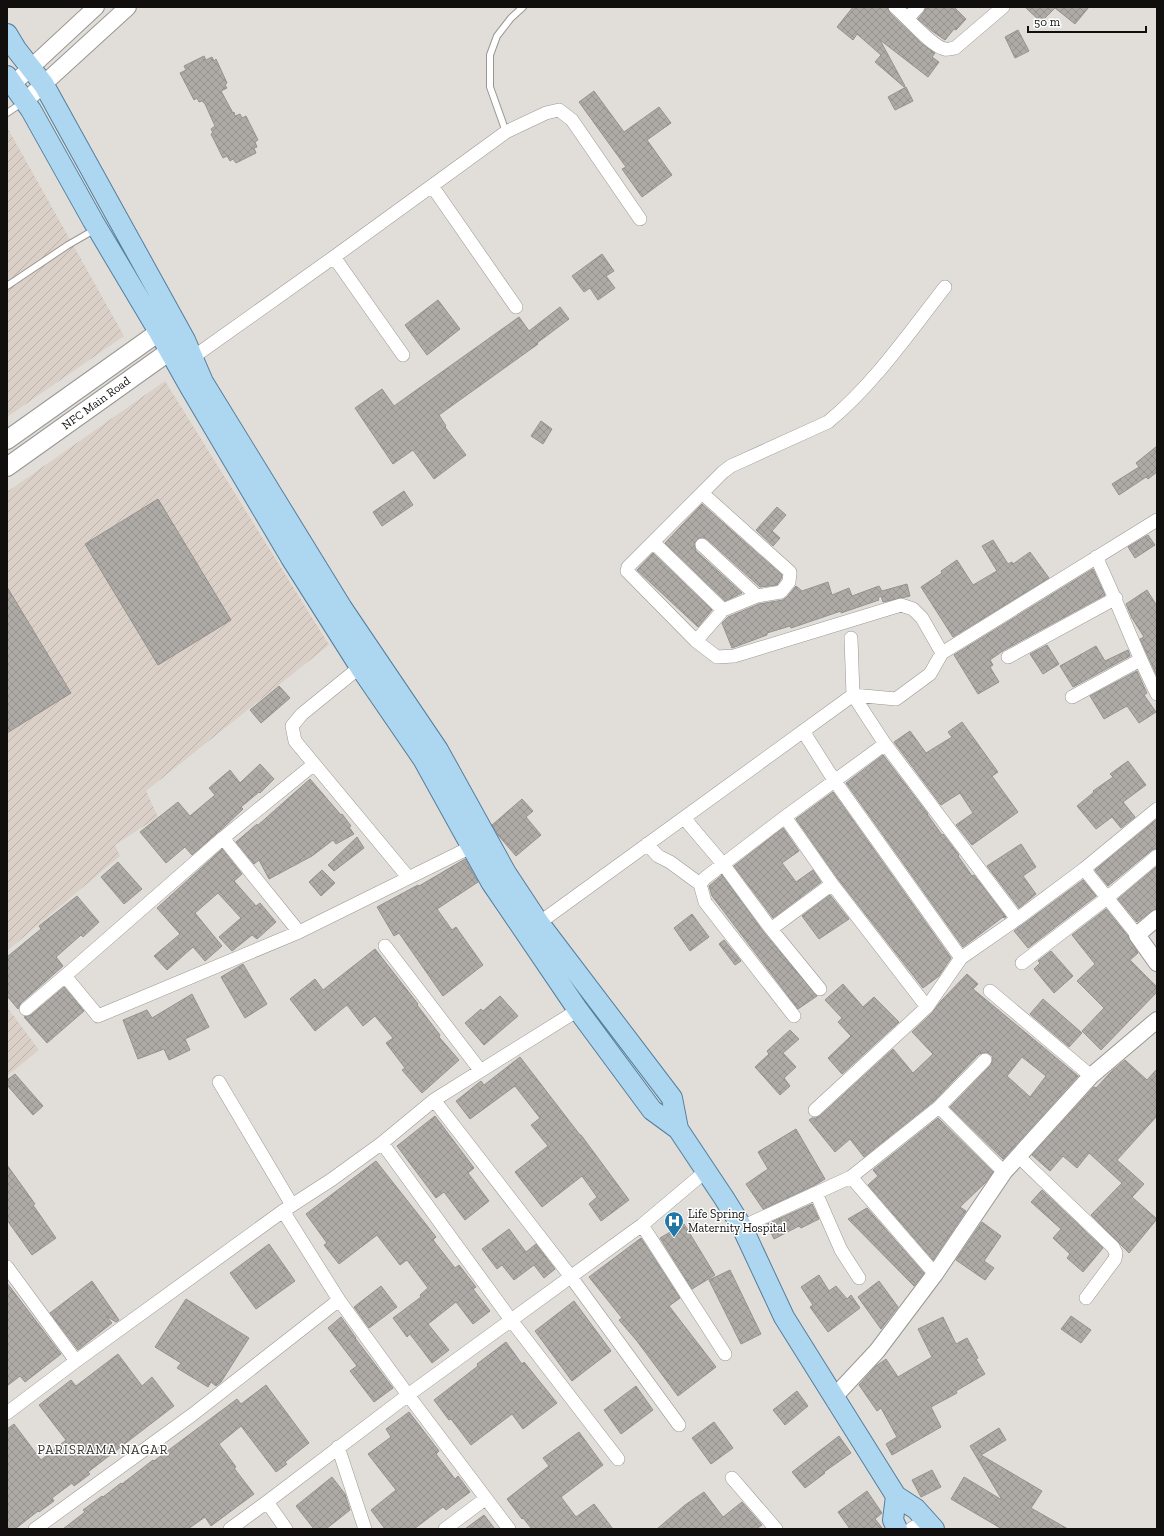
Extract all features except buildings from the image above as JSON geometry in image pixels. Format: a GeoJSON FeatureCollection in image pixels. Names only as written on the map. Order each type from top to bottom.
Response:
{"type":"FeatureCollection","features":[{"type":"Feature","properties":{"kind":"main road"},"geometry":{"type":"LineString","coordinates":[[11,45],[44,85],[167,327]]}},
{"type":"Feature","properties":{"kind":"main road"},"geometry":{"type":"LineString","coordinates":[[10,81],[25,101],[97,228],[182,349],[342,608],[438,750],[506,873],[539,923],[672,1098],[678,1129]]}},
{"type":"Feature","properties":{"kind":"main road","name":"NFC Main Road"},"geometry":{"type":"LineString","coordinates":[[7,440],[167,327]]}},
{"type":"Feature","properties":{"kind":"main road"},"geometry":{"type":"LineString","coordinates":[[182,349],[194,394],[291,558],[360,667],[423,759],[471,847],[508,909],[578,1010],[652,1110],[678,1129],[742,1226],[784,1318],[896,1496],[916,1509],[924,1526]]}},
{"type":"Feature","properties":{"kind":"main road","name":"NFC Main Road"},"geometry":{"type":"LineString","coordinates":[[7,467],[182,349]]}},
{"type":"Feature","properties":{"kind":"main road"},"geometry":{"type":"LineString","coordinates":[[896,1496],[893,1520],[897,1529]]}},
{"type":"Feature","properties":{"kind":"street"},"geometry":{"type":"LineString","coordinates":[[10,81],[31,68],[96,7]]}},
{"type":"Feature","properties":{"kind":"street"},"geometry":{"type":"LineString","coordinates":[[25,101],[128,7]]}},
{"type":"Feature","properties":{"kind":"street"},"geometry":{"type":"LineString","coordinates":[[895,7],[932,43],[945,49],[955,48],[1003,7]]}},
{"type":"Feature","properties":{"kind":"street"},"geometry":{"type":"LineString","coordinates":[[908,18],[918,7]]}},
{"type":"Feature","properties":{"kind":"street"},"geometry":{"type":"LineString","coordinates":[[182,349],[334,257],[506,132],[546,113],[559,110],[572,120],[640,219]]}},
{"type":"Feature","properties":{"kind":"street"},"geometry":{"type":"LineString","coordinates":[[432,186],[516,307]]}},
{"type":"Feature","properties":{"kind":"street"},"geometry":{"type":"LineString","coordinates":[[334,257],[403,355]]}},
{"type":"Feature","properties":{"kind":"street"},"geometry":{"type":"LineString","coordinates":[[942,653],[922,618],[913,609],[901,605],[734,656],[717,657],[696,641],[627,571],[628,567],[702,492],[731,466],[822,425],[840,412],[905,339],[945,287]]}},
{"type":"Feature","properties":{"kind":"street"},"geometry":{"type":"LineString","coordinates":[[696,641],[724,610],[757,596],[781,592],[789,582],[790,572],[702,492]]}},
{"type":"Feature","properties":{"kind":"street"},"geometry":{"type":"LineString","coordinates":[[539,923],[853,695],[896,699],[930,674],[942,653],[1157,520]]}},
{"type":"Feature","properties":{"kind":"street"},"geometry":{"type":"LineString","coordinates":[[653,542],[724,610]]}},
{"type":"Feature","properties":{"kind":"street"},"geometry":{"type":"LineString","coordinates":[[702,545],[757,596]]}},
{"type":"Feature","properties":{"kind":"street"},"geometry":{"type":"LineString","coordinates":[[1096,557],[1116,598],[1140,660],[1157,694]]}},
{"type":"Feature","properties":{"kind":"street"},"geometry":{"type":"LineString","coordinates":[[1008,657],[1116,598]]}},
{"type":"Feature","properties":{"kind":"street"},"geometry":{"type":"LineString","coordinates":[[851,638],[853,695],[885,744],[1017,919]]}},
{"type":"Feature","properties":{"kind":"street"},"geometry":{"type":"LineString","coordinates":[[1072,697],[1140,660]]}},
{"type":"Feature","properties":{"kind":"street"},"geometry":{"type":"LineString","coordinates":[[360,667],[302,714],[292,726],[295,741],[313,765],[408,877]]}},
{"type":"Feature","properties":{"kind":"street"},"geometry":{"type":"LineString","coordinates":[[803,731],[834,780],[961,958]]}},
{"type":"Feature","properties":{"kind":"street"},"geometry":{"type":"LineString","coordinates":[[700,884],[705,878],[785,816],[885,744]]}},
{"type":"Feature","properties":{"kind":"street"},"geometry":{"type":"LineString","coordinates":[[26,1009],[223,838],[313,765]]}},
{"type":"Feature","properties":{"kind":"street"},"geometry":{"type":"LineString","coordinates":[[815,1110],[926,1007],[961,958],[1017,919],[1084,869],[1157,809]]}},
{"type":"Feature","properties":{"kind":"street"},"geometry":{"type":"LineString","coordinates":[[785,816],[832,884],[926,1007]]}},
{"type":"Feature","properties":{"kind":"street"},"geometry":{"type":"LineString","coordinates":[[684,818],[723,864],[771,929],[820,989]]}},
{"type":"Feature","properties":{"kind":"street"},"geometry":{"type":"LineString","coordinates":[[223,838],[299,932]]}},
{"type":"Feature","properties":{"kind":"street"},"geometry":{"type":"LineString","coordinates":[[647,844],[658,856],[670,862],[700,884],[705,902],[794,1016]]}},
{"type":"Feature","properties":{"kind":"street"},"geometry":{"type":"LineString","coordinates":[[65,976],[98,1016],[299,932],[471,847]]}},
{"type":"Feature","properties":{"kind":"street"},"geometry":{"type":"LineString","coordinates":[[1022,963],[1107,898],[1157,856]]}},
{"type":"Feature","properties":{"kind":"street"},"geometry":{"type":"LineString","coordinates":[[1084,869],[1137,935],[1157,964]]}},
{"type":"Feature","properties":{"kind":"street"},"geometry":{"type":"LineString","coordinates":[[771,929],[832,884]]}},
{"type":"Feature","properties":{"kind":"street"},"geometry":{"type":"LineString","coordinates":[[1137,935],[1157,918]]}},
{"type":"Feature","properties":{"kind":"street"},"geometry":{"type":"LineString","coordinates":[[385,946],[480,1070]]}},
{"type":"Feature","properties":{"kind":"street"},"geometry":{"type":"LineString","coordinates":[[990,991],[1091,1076]]}},
{"type":"Feature","properties":{"kind":"street"},"geometry":{"type":"LineString","coordinates":[[7,1413],[287,1208],[331,1180],[382,1143],[434,1100],[578,1010]]}},
{"type":"Feature","properties":{"kind":"street"},"geometry":{"type":"LineString","coordinates":[[834,1396],[878,1351],[935,1274],[1004,1172],[1091,1076],[1157,1020]]}},
{"type":"Feature","properties":{"kind":"street"},"geometry":{"type":"LineString","coordinates":[[742,1226],[851,1177],[938,1107],[985,1060]]}},
{"type":"Feature","properties":{"kind":"street"},"geometry":{"type":"LineString","coordinates":[[219,1082],[339,1300],[485,1499],[509,1529]]}},
{"type":"Feature","properties":{"kind":"street"},"geometry":{"type":"LineString","coordinates":[[434,1100],[571,1277],[679,1424]]}},
{"type":"Feature","properties":{"kind":"street"},"geometry":{"type":"LineString","coordinates":[[938,1107],[1004,1172]]}},
{"type":"Feature","properties":{"kind":"street"},"geometry":{"type":"LineString","coordinates":[[382,1143],[511,1320],[618,1459]]}},
{"type":"Feature","properties":{"kind":"street"},"geometry":{"type":"LineString","coordinates":[[1018,1156],[1112,1247],[1116,1253],[1116,1259],[1086,1298]]}},
{"type":"Feature","properties":{"kind":"street"},"geometry":{"type":"LineString","coordinates":[[230,1529],[268,1502],[408,1395],[642,1225],[706,1171]]}},
{"type":"Feature","properties":{"kind":"street"},"geometry":{"type":"LineString","coordinates":[[851,1177],[935,1274]]}},
{"type":"Feature","properties":{"kind":"street"},"geometry":{"type":"LineString","coordinates":[[816,1193],[841,1250],[859,1278]]}},
{"type":"Feature","properties":{"kind":"street"},"geometry":{"type":"LineString","coordinates":[[642,1225],[725,1354]]}},
{"type":"Feature","properties":{"kind":"street"},"geometry":{"type":"LineString","coordinates":[[7,1267],[76,1361]]}},
{"type":"Feature","properties":{"kind":"street"},"geometry":{"type":"LineString","coordinates":[[35,1529],[192,1415],[339,1300]]}},
{"type":"Feature","properties":{"kind":"street"},"geometry":{"type":"LineString","coordinates":[[338,1447],[365,1529]]}},
{"type":"Feature","properties":{"kind":"street"},"geometry":{"type":"LineString","coordinates":[[732,1478],[773,1528]]}},
{"type":"Feature","properties":{"kind":"street"},"geometry":{"type":"LineString","coordinates":[[445,1529],[485,1499]]}},
{"type":"Feature","properties":{"kind":"street"},"geometry":{"type":"LineString","coordinates":[[268,1502],[286,1529]]}},
{"type":"Feature","properties":{"kind":"lane"},"geometry":{"type":"LineString","coordinates":[[506,132],[490,87],[490,55],[497,36],[511,18],[523,7]]}},
{"type":"Feature","properties":{"kind":"lane"},"geometry":{"type":"LineString","coordinates":[[7,113],[25,101]]}},
{"type":"Feature","properties":{"kind":"lane"},"geometry":{"type":"LineString","coordinates":[[7,286],[68,245],[97,228]]}},
{"type":"Feature","properties":{"kind":"shaded area"},"geometry":{"type":"Polygon","coordinates":[[[7,127],[124,336],[7,417],[7,127]]]}},
{"type":"Feature","properties":{"kind":"shaded area"},"geometry":{"type":"Polygon","coordinates":[[[165,381],[329,645],[146,791],[158,817],[115,845],[120,856],[7,951],[7,492],[165,381]]]}},
{"type":"Feature","properties":{"kind":"shaded area"},"geometry":{"type":"Polygon","coordinates":[[[7,1007],[39,1050],[7,1076],[7,1007]]]}},
{"type":"Feature","properties":{"kind":"place","name":"Life Spring Maternity Hospital"},"geometry":{"type":"Point","coordinates":[674,1238]}},
{"type":"Feature","properties":{"kind":"district","name":"PARISRAMA NAGAR"},"geometry":{"type":"Point","coordinates":[103,1449]}}]}
